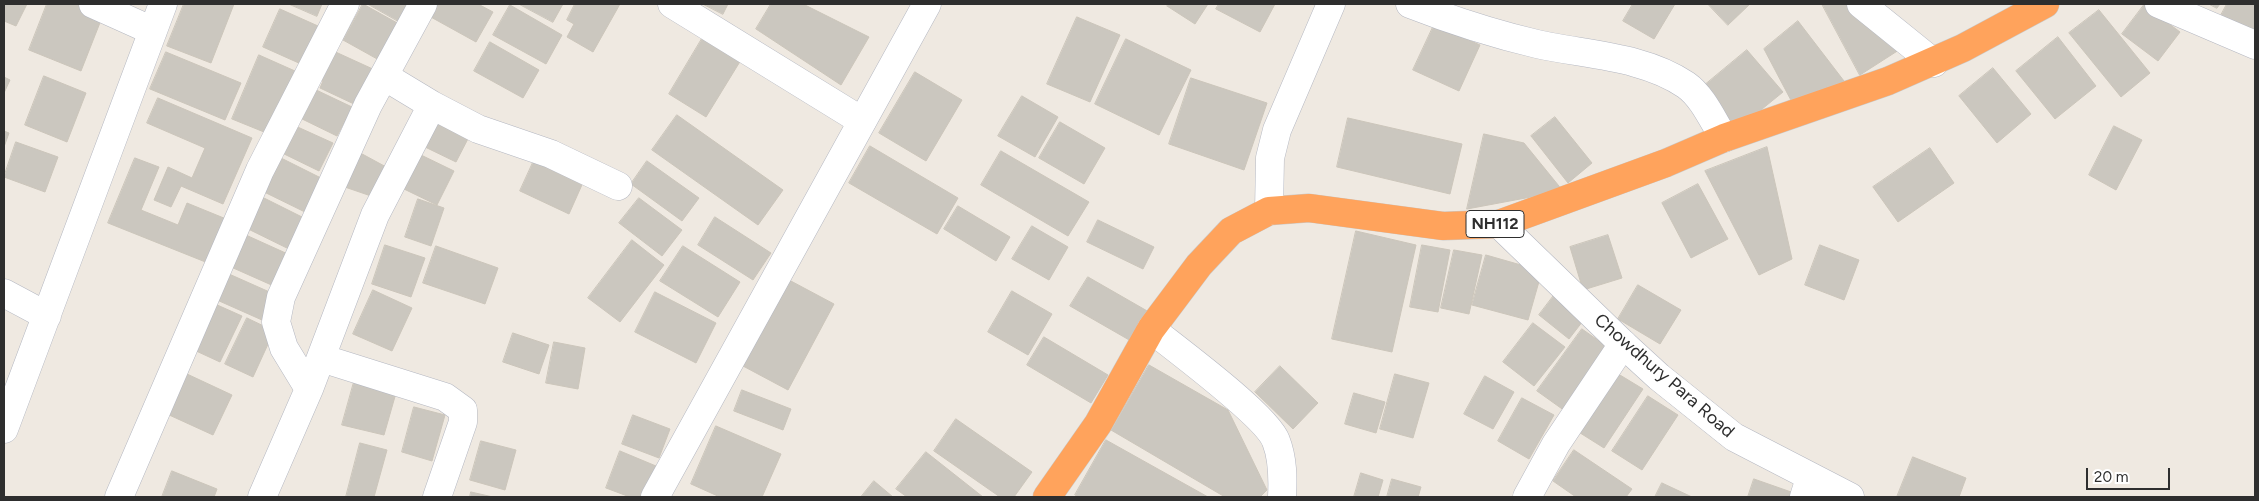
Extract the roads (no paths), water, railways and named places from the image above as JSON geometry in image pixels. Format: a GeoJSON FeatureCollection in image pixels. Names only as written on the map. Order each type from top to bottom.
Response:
{"type":"FeatureCollection","features":[{"type":"Feature","properties":{"kind":"highway","name":"NH112"},"geometry":{"type":"LineString","coordinates":[[1047,497],[1098,424],[1151,329],[1199,265],[1231,231],[1269,212],[1309,208],[1443,226],[1499,224],[1638,174],[1724,138],[1888,81],[1934,62],[2045,4]]}},
{"type":"Feature","properties":{"kind":"street"},"geometry":{"type":"LineString","coordinates":[[93,4],[153,31]]}},
{"type":"Feature","properties":{"kind":"street"},"geometry":{"type":"LineString","coordinates":[[4,428],[163,4]]}},
{"type":"Feature","properties":{"kind":"street"},"geometry":{"type":"LineString","coordinates":[[119,497],[260,170],[346,4]]}},
{"type":"Feature","properties":{"kind":"street"},"geometry":{"type":"LineString","coordinates":[[309,389],[284,348],[276,322],[281,297],[368,105],[423,4]]}},
{"type":"Feature","properties":{"kind":"street"},"geometry":{"type":"LineString","coordinates":[[672,4],[862,121]]}},
{"type":"Feature","properties":{"kind":"street"},"geometry":{"type":"LineString","coordinates":[[655,497],[927,4]]}},
{"type":"Feature","properties":{"kind":"street"},"geometry":{"type":"LineString","coordinates":[[1410,4],[1440,16],[1527,41],[1615,59],[1667,74],[1688,87],[1704,105],[1724,138]]}},
{"type":"Feature","properties":{"kind":"street"},"geometry":{"type":"LineString","coordinates":[[1861,4],[1934,62]]}},
{"type":"Feature","properties":{"kind":"street"},"geometry":{"type":"LineString","coordinates":[[2158,4],[2255,45]]}},
{"type":"Feature","properties":{"kind":"street"},"geometry":{"type":"LineString","coordinates":[[1269,212],[1270,158],[1276,130],[1325,6]]}},
{"type":"Feature","properties":{"kind":"street"},"geometry":{"type":"LineString","coordinates":[[384,76],[432,105],[478,129],[580,166],[618,186]]}},
{"type":"Feature","properties":{"kind":"street"},"geometry":{"type":"LineString","coordinates":[[262,497],[309,389],[375,215],[432,105]]}},
{"type":"Feature","properties":{"kind":"street","name":"Chowdhury Para Road"},"geometry":{"type":"LineString","coordinates":[[1499,224],[1623,344],[1660,377],[1734,437],[1807,488],[1850,497]]}},
{"type":"Feature","properties":{"kind":"street"},"geometry":{"type":"LineString","coordinates":[[4,293],[47,316]]}},
{"type":"Feature","properties":{"kind":"street"},"geometry":{"type":"LineString","coordinates":[[1151,329],[1258,417],[1276,439],[1284,474],[1282,497]]}},
{"type":"Feature","properties":{"kind":"street"},"geometry":{"type":"LineString","coordinates":[[1527,497],[1556,444],[1623,344]]}},
{"type":"Feature","properties":{"kind":"street"},"geometry":{"type":"LineString","coordinates":[[321,358],[445,397],[463,410],[463,422],[437,497]]}}]}
